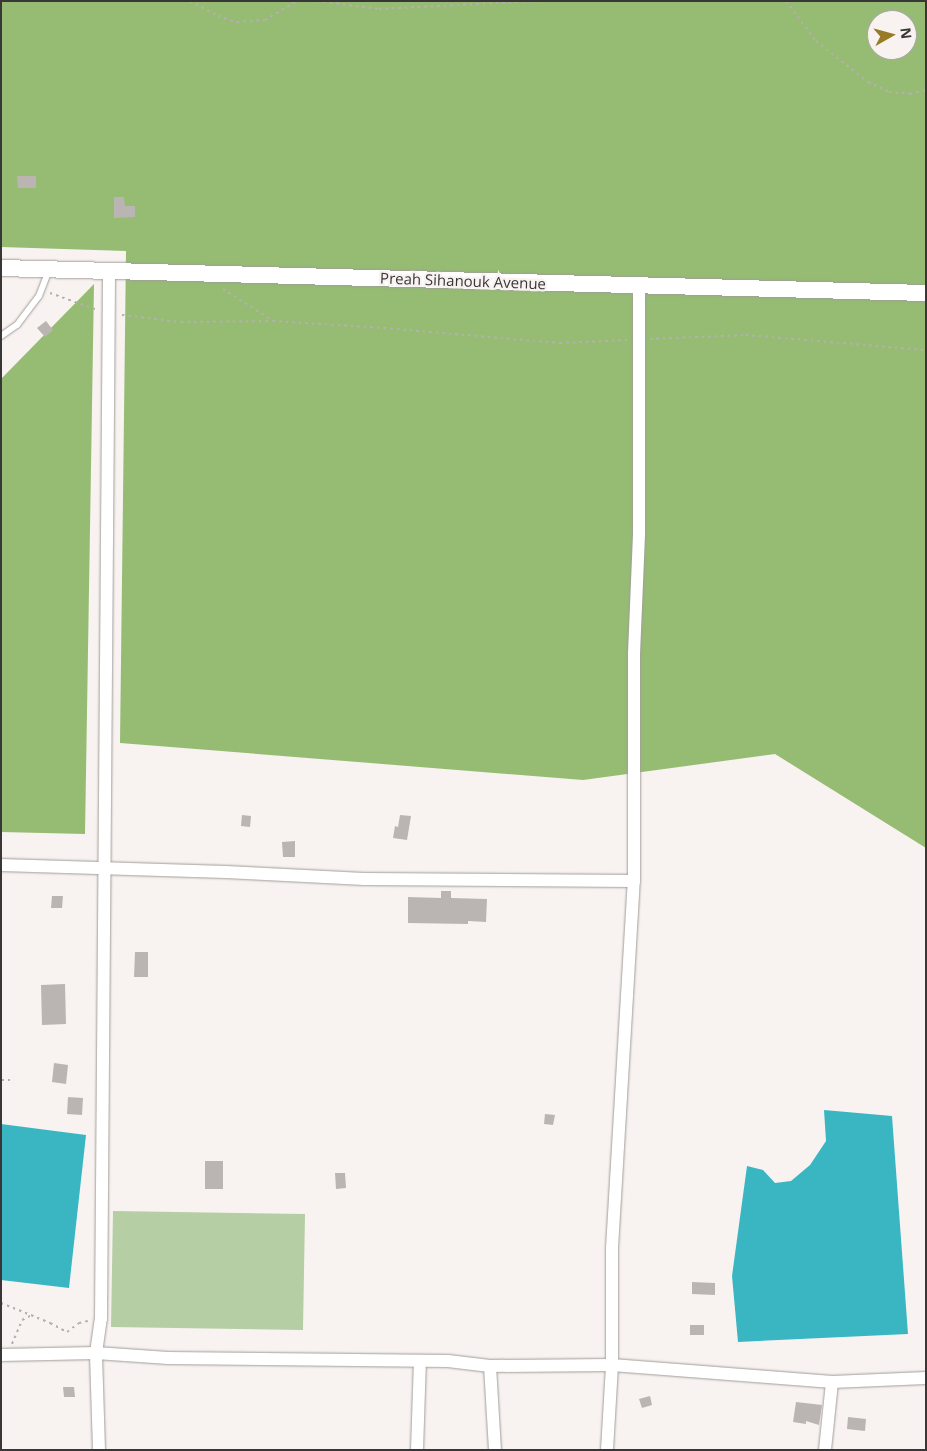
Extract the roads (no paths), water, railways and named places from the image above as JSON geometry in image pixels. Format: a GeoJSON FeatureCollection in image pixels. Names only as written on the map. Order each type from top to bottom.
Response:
{"type":"FeatureCollection","features":[{"type":"Feature","properties":{"kind":"street","name":"Preah Sihanouk Avenue"},"geometry":{"type":"LineString","coordinates":[[1,268],[926,293]]}},
{"type":"Feature","properties":{"kind":"street"},"geometry":{"type":"LineString","coordinates":[[99,1450],[96,1353],[101,1319],[109,272]]}},
{"type":"Feature","properties":{"kind":"street"},"geometry":{"type":"LineString","coordinates":[[607,1450],[612,1365],[612,1248],[634,881],[634,664],[639,534],[639,286]]}},
{"type":"Feature","properties":{"kind":"street"},"geometry":{"type":"LineString","coordinates":[[1,865],[103,867],[364,879],[634,881]]}},
{"type":"Feature","properties":{"kind":"street"},"geometry":{"type":"LineString","coordinates":[[5,1355],[96,1353],[168,1358],[448,1361],[490,1366],[612,1365],[832,1382],[926,1378]]}},
{"type":"Feature","properties":{"kind":"street"},"geometry":{"type":"LineString","coordinates":[[417,1450],[420,1361]]}},
{"type":"Feature","properties":{"kind":"street"},"geometry":{"type":"LineString","coordinates":[[490,1366],[495,1450]]}},
{"type":"Feature","properties":{"kind":"street"},"geometry":{"type":"LineString","coordinates":[[825,1450],[832,1382]]}},
{"type":"Feature","properties":{"kind":"lane"},"geometry":{"type":"LineString","coordinates":[[1,336],[17,326],[41,290],[49,270]]}},
{"type":"Feature","properties":{"kind":"water"},"geometry":{"type":"Polygon","coordinates":[[[824,1110],[892,1116],[908,1334],[738,1342],[732,1276],[747,1166],[763,1170],[775,1183],[791,1181],[810,1165],[826,1141],[824,1110]]]}},
{"type":"Feature","properties":{"kind":"water"},"geometry":{"type":"Polygon","coordinates":[[[1,1124],[86,1135],[69,1288],[1,1280],[1,1124]]]}}]}
